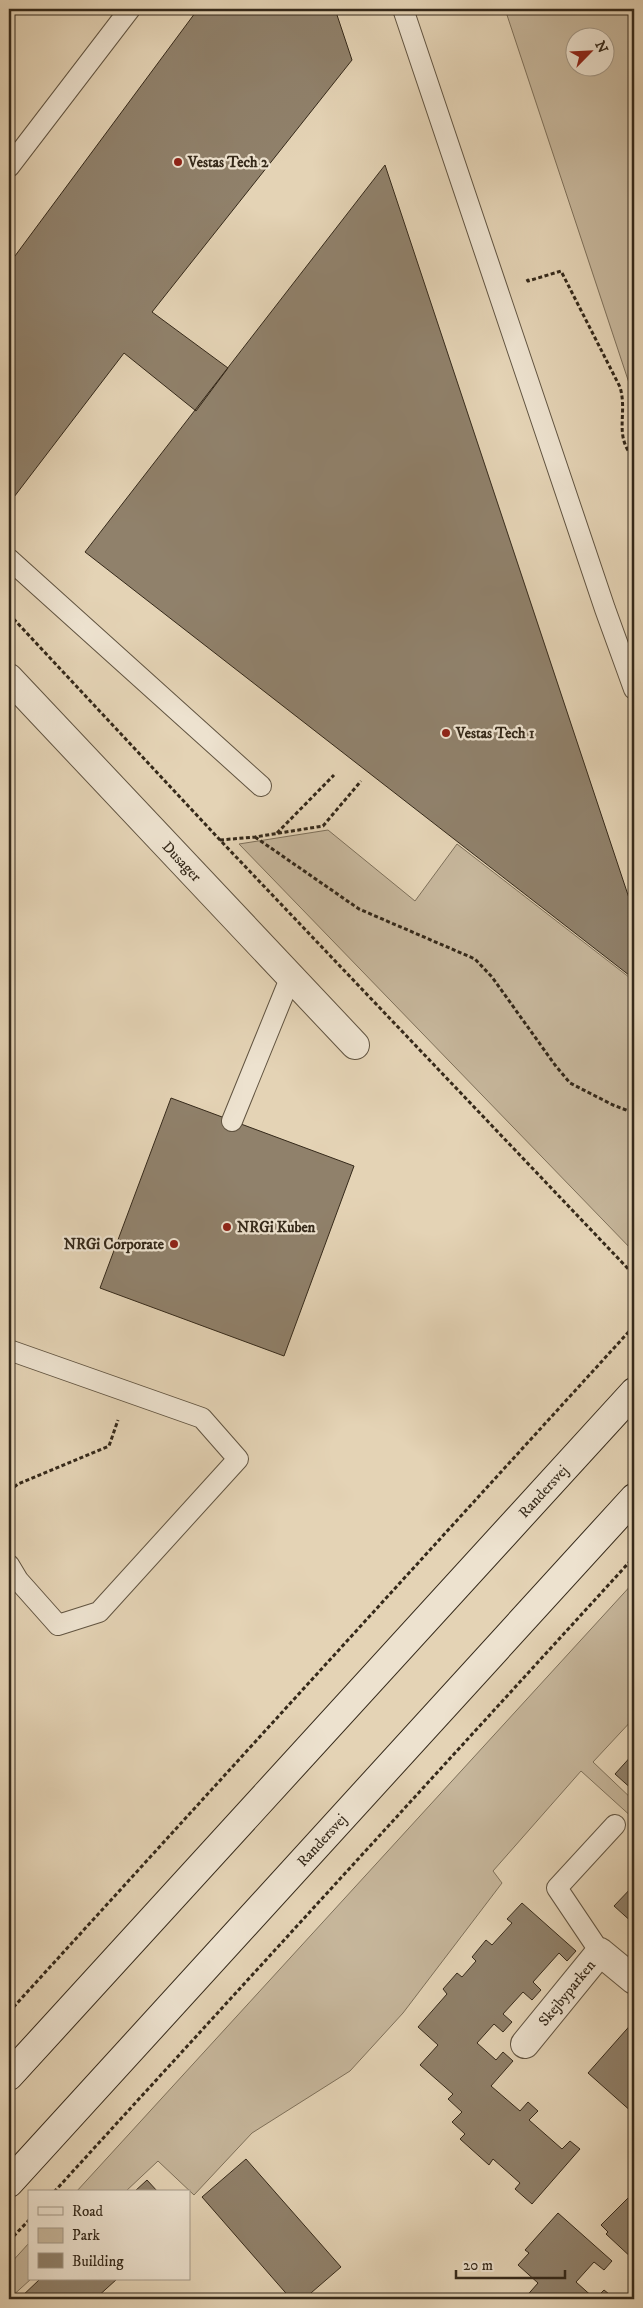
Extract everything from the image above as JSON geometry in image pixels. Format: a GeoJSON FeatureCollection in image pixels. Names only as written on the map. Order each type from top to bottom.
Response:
{"type":"FeatureCollection","features":[{"type":"Feature","properties":{"kind":"main road","name":"Dusager"},"geometry":{"type":"LineString","coordinates":[[9,678],[355,1045]]}},
{"type":"Feature","properties":{"kind":"main road","name":"Randersvej"},"geometry":{"type":"LineString","coordinates":[[9,2076],[634,1392]]}},
{"type":"Feature","properties":{"kind":"main road","name":"Randersvej"},"geometry":{"type":"LineString","coordinates":[[9,2183],[634,1498]]}},
{"type":"Feature","properties":{"kind":"main road","name":"Skejbyparken"},"geometry":{"type":"LineString","coordinates":[[525,2044],[600,1952],[634,1980]]}},
{"type":"Feature","properties":{"kind":"lane"},"geometry":{"type":"LineString","coordinates":[[9,167],[130,9]]}},
{"type":"Feature","properties":{"kind":"lane"},"geometry":{"type":"LineString","coordinates":[[403,9],[605,610],[634,690]]}},
{"type":"Feature","properties":{"kind":"lane"},"geometry":{"type":"LineString","coordinates":[[9,560],[261,786]]}},
{"type":"Feature","properties":{"kind":"lane"},"geometry":{"type":"LineString","coordinates":[[232,1120],[291,976]]}},
{"type":"Feature","properties":{"kind":"lane"},"geometry":{"type":"LineString","coordinates":[[9,1350],[202,1418],[238,1459],[99,1612],[58,1624],[18,1580],[9,1566]]}},
{"type":"Feature","properties":{"kind":"lane"},"geometry":{"type":"LineString","coordinates":[[600,1952],[557,1888],[614,1825]]}},
{"type":"Feature","properties":{"kind":"path"},"geometry":{"type":"LineString","coordinates":[[524,272],[528,281],[561,271],[620,387],[624,399],[622,438],[628,452],[634,458]]}},
{"type":"Feature","properties":{"kind":"path"},"geometry":{"type":"LineString","coordinates":[[9,614],[220,840],[634,1274]]}},
{"type":"Feature","properties":{"kind":"path"},"geometry":{"type":"LineString","coordinates":[[277,833],[334,775]]}},
{"type":"Feature","properties":{"kind":"path"},"geometry":{"type":"LineString","coordinates":[[220,840],[255,837],[323,826],[361,781]]}},
{"type":"Feature","properties":{"kind":"path"},"geometry":{"type":"LineString","coordinates":[[255,837],[359,909],[474,959],[492,976],[555,1065],[570,1082],[634,1114]]}},
{"type":"Feature","properties":{"kind":"path"},"geometry":{"type":"LineString","coordinates":[[9,2012],[634,1326]]}},
{"type":"Feature","properties":{"kind":"path"},"geometry":{"type":"LineString","coordinates":[[9,1491],[18,1484],[110,1446],[128,1391]]}},
{"type":"Feature","properties":{"kind":"path"},"geometry":{"type":"LineString","coordinates":[[56,2190],[634,1557]]}},
{"type":"Feature","properties":{"kind":"path"},"geometry":{"type":"LineString","coordinates":[[9,2242],[28,2221]]}},
{"type":"Feature","properties":{"kind":"green space"},"geometry":{"type":"Polygon","coordinates":[[[505,9],[634,9],[634,398],[505,9]]]}},
{"type":"Feature","properties":{"kind":"green space"},"geometry":{"type":"Polygon","coordinates":[[[328,830],[415,901],[457,844],[634,981],[634,1252],[239,844],[328,830]]]}},
{"type":"Feature","properties":{"kind":"green space"},"geometry":{"type":"Polygon","coordinates":[[[634,1582],[634,1718],[593,1762],[634,1801],[634,1819],[581,1771],[493,1871],[502,1883],[403,2013],[350,2071],[252,2133],[194,2195],[158,2161],[127,2190],[78,2190],[634,1582]]]}},
{"type":"Feature","properties":{"kind":"green space"},"geometry":{"type":"Polygon","coordinates":[[[28,2244],[28,2280],[30,2280],[9,2299],[9,2265],[28,2244]]]}},
{"type":"Feature","properties":{"kind":"building","name":"Vestas Tech 2"},"geometry":{"type":"Polygon","coordinates":[[[198,9],[335,9],[352,60],[152,312],[228,368],[196,411],[124,353],[14,497],[9,493],[9,264],[198,9]]]}},
{"type":"Feature","properties":{"kind":"building","name":"Vestas Tech 1"},"geometry":{"type":"Polygon","coordinates":[[[385,165],[634,913],[634,979],[85,552],[385,165]]]}},
{"type":"Feature","properties":{"kind":"building","name":"NRGi Kuben"},"geometry":{"type":"Polygon","coordinates":[[[171,1098],[354,1166],[284,1356],[100,1288],[171,1098]]]}},
{"type":"Feature","properties":{"kind":"building"},"geometry":{"type":"Polygon","coordinates":[[[634,1753],[634,1791],[615,1774],[634,1753]]]}},
{"type":"Feature","properties":{"kind":"building"},"geometry":{"type":"Polygon","coordinates":[[[634,1885],[634,1924],[614,1906],[634,1885]]]}},
{"type":"Feature","properties":{"kind":"building"},"geometry":{"type":"Polygon","coordinates":[[[522,1903],[576,1951],[567,1961],[559,1953],[533,1982],[541,1990],[532,2000],[523,1992],[503,2014],[512,2022],[503,2032],[494,2024],[477,2043],[496,2060],[503,2052],[513,2061],[491,2086],[520,2111],[528,2102],[538,2111],[529,2120],[562,2149],[570,2141],[580,2149],[532,2204],[515,2189],[520,2183],[493,2159],[489,2165],[460,2139],[465,2134],[452,2122],[462,2112],[448,2099],[453,2094],[420,2065],[438,2045],[418,2027],[447,1994],[443,1989],[457,1973],[462,1977],[476,1961],[472,1957],[486,1940],[492,1945],[512,1923],[507,1919],[522,1903]]]}},
{"type":"Feature","properties":{"kind":"building"},"geometry":{"type":"Polygon","coordinates":[[[634,2021],[634,2113],[633,2113],[588,2073],[634,2021]]]}},
{"type":"Feature","properties":{"kind":"building"},"geometry":{"type":"Polygon","coordinates":[[[246,2159],[341,2267],[304,2299],[291,2299],[202,2197],[246,2159]]]}},
{"type":"Feature","properties":{"kind":"building"},"geometry":{"type":"Polygon","coordinates":[[[147,2180],[156,2190],[136,2190],[147,2180]]]}},
{"type":"Feature","properties":{"kind":"building"},"geometry":{"type":"Polygon","coordinates":[[[631,2195],[634,2198],[634,2260],[606,2234],[608,2232],[601,2225],[631,2195]]]}},
{"type":"Feature","properties":{"kind":"building"},"geometry":{"type":"Polygon","coordinates":[[[558,2213],[612,2261],[604,2270],[594,2262],[576,2282],[595,2299],[524,2299],[538,2283],[518,2265],[529,2253],[525,2250],[558,2213]]]}},
{"type":"Feature","properties":{"kind":"building"},"geometry":{"type":"Polygon","coordinates":[[[39,2280],[116,2280],[95,2299],[19,2299],[39,2280]]]}},
{"type":"Feature","properties":{"kind":"building"},"geometry":{"type":"Polygon","coordinates":[[[604,2290],[614,2298],[595,2299],[604,2290]]]}},
{"type":"Feature","properties":{"kind":"place","name":"Vestas Tech 2"},"geometry":{"type":"Point","coordinates":[178,162]}},
{"type":"Feature","properties":{"kind":"place","name":"Vestas Tech 1"},"geometry":{"type":"Point","coordinates":[446,733]}},
{"type":"Feature","properties":{"kind":"place","name":"NRGi Kuben"},"geometry":{"type":"Point","coordinates":[227,1227]}},
{"type":"Feature","properties":{"kind":"place","name":"NRGi Corporate"},"geometry":{"type":"Point","coordinates":[174,1244]}}]}
